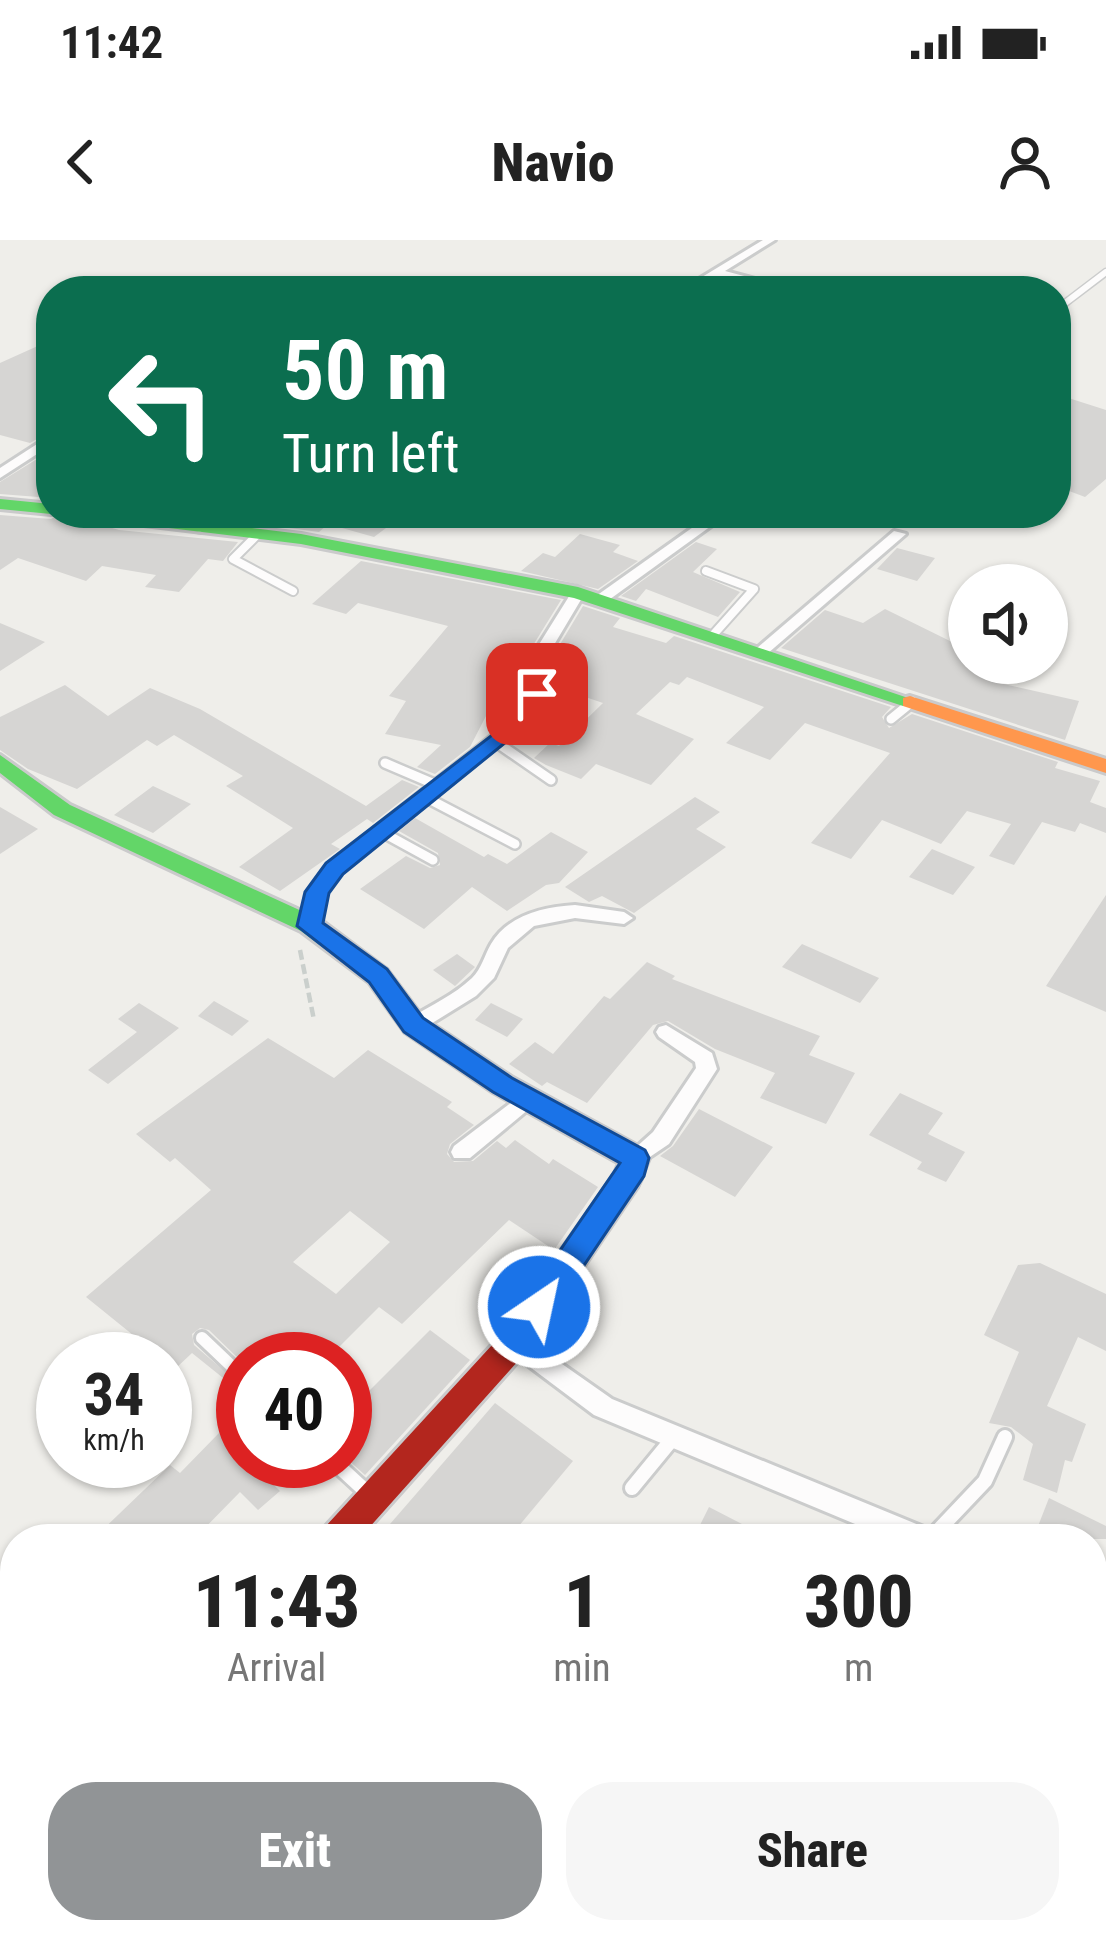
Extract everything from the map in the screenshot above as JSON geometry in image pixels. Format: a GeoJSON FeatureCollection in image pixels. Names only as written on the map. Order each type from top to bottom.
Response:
{"type":"FeatureCollection","features":[{"type":"Feature","properties":{"kind":"street"},"geometry":{"type":"LineString","coordinates":[[714,276],[770,240]]}},
{"type":"Feature","properties":{"kind":"street"},"geometry":{"type":"LineString","coordinates":[[718,273],[731,276]]}},
{"type":"Feature","properties":{"kind":"street"},"geometry":{"type":"LineString","coordinates":[[0,474],[36,449]]}},
{"type":"Feature","properties":{"kind":"street"},"geometry":{"type":"LineString","coordinates":[[5,508],[36,509]]}},
{"type":"Feature","properties":{"kind":"street"},"geometry":{"type":"LineString","coordinates":[[183,528],[302,539],[590,596],[762,651],[902,710],[1106,766]]}},
{"type":"Feature","properties":{"kind":"street"},"geometry":{"type":"LineString","coordinates":[[196,530],[200,528]]}},
{"type":"Feature","properties":{"kind":"street"},"geometry":{"type":"LineString","coordinates":[[310,926],[317,892],[334,868],[536,708],[531,670],[590,596],[698,528]]}},
{"type":"Feature","properties":{"kind":"street"},"geometry":{"type":"LineString","coordinates":[[762,651],[898,533]]}},
{"type":"Feature","properties":{"kind":"street"},"geometry":{"type":"LineString","coordinates":[[0,762],[62,810],[310,926],[378,976],[413,1025],[635,1158]]}},
{"type":"Feature","properties":{"kind":"street"},"geometry":{"type":"LineString","coordinates":[[413,1025],[483,980],[500,944],[535,920],[557,910],[624,918]]}},
{"type":"Feature","properties":{"kind":"street"},"geometry":{"type":"LineString","coordinates":[[351,1524],[515,1342],[634,1168],[635,1158],[662,1138],[707,1069],[705,1058],[666,1032]]}},
{"type":"Feature","properties":{"kind":"street"},"geometry":{"type":"LineString","coordinates":[[462,1152],[528,1098]]}},
{"type":"Feature","properties":{"kind":"street"},"geometry":{"type":"LineString","coordinates":[[515,1342],[602,1407],[889,1524]]}},
{"type":"Feature","properties":{"kind":"lane"},"geometry":{"type":"LineString","coordinates":[[1071,299],[1106,272]]}},
{"type":"Feature","properties":{"kind":"lane"},"geometry":{"type":"LineString","coordinates":[[257,535],[233,559],[293,591]]}},
{"type":"Feature","properties":{"kind":"lane"},"geometry":{"type":"LineString","coordinates":[[706,571],[754,589],[712,635]]}},
{"type":"Feature","properties":{"kind":"lane"},"geometry":{"type":"LineString","coordinates":[[496,742],[550,780]]}},
{"type":"Feature","properties":{"kind":"lane"},"geometry":{"type":"LineString","coordinates":[[385,764],[515,844]]}},
{"type":"Feature","properties":{"kind":"lane"},"geometry":{"type":"LineString","coordinates":[[380,831],[433,860]]}},
{"type":"Feature","properties":{"kind":"lane"},"geometry":{"type":"LineString","coordinates":[[202,1338],[216,1351]]}},
{"type":"Feature","properties":{"kind":"lane"},"geometry":{"type":"LineString","coordinates":[[632,1488],[674,1437]]}},
{"type":"Feature","properties":{"kind":"lane"},"geometry":{"type":"LineString","coordinates":[[941,1524],[985,1481],[1005,1437]]}},
{"type":"Feature","properties":{"kind":"lane"},"geometry":{"type":"LineString","coordinates":[[363,1488],[374,1498]]}},
{"type":"Feature","properties":{"kind":"path"},"geometry":{"type":"LineString","coordinates":[[310,926],[300,949],[314,1020]]}},
{"type":"Feature","properties":{"kind":"building"},"geometry":{"type":"Polygon","coordinates":[[[36,347],[36,440],[30,443],[0,435],[0,363],[36,347]]]}},
{"type":"Feature","properties":{"kind":"building"},"geometry":{"type":"Polygon","coordinates":[[[1071,399],[1106,410],[1106,479],[1085,497],[1071,492],[1071,399]]]}},
{"type":"Feature","properties":{"kind":"building"},"geometry":{"type":"Polygon","coordinates":[[[36,460],[36,497],[0,494],[0,482],[36,460]]]}},
{"type":"Feature","properties":{"kind":"building"},"geometry":{"type":"Polygon","coordinates":[[[0,515],[36,518],[36,528],[112,528],[238,542],[223,561],[208,559],[179,592],[145,587],[156,575],[102,566],[86,581],[18,558],[0,570],[0,515]]]}},
{"type":"Feature","properties":{"kind":"building"},"geometry":{"type":"Polygon","coordinates":[[[342,528],[386,528],[374,537],[342,528]]]}},
{"type":"Feature","properties":{"kind":"building"},"geometry":{"type":"Polygon","coordinates":[[[580,534],[620,545],[613,552],[638,561],[598,589],[521,571],[543,553],[555,557],[580,534]]]}},
{"type":"Feature","properties":{"kind":"building"},"geometry":{"type":"Polygon","coordinates":[[[696,542],[717,549],[693,572],[740,592],[718,617],[646,589],[636,601],[621,596],[696,542]]]}},
{"type":"Feature","properties":{"kind":"building"},"geometry":{"type":"Polygon","coordinates":[[[897,548],[935,558],[917,581],[877,569],[897,548]]]}},
{"type":"Feature","properties":{"kind":"building"},"geometry":{"type":"Polygon","coordinates":[[[361,561],[561,600],[519,668],[521,686],[504,719],[486,716],[470,747],[435,774],[417,767],[441,745],[385,734],[406,701],[389,696],[448,626],[358,603],[346,614],[312,604],[361,561]]]}},
{"type":"Feature","properties":{"kind":"building"},"geometry":{"type":"Polygon","coordinates":[[[583,606],[620,618],[613,627],[666,643],[674,636],[891,707],[882,717],[889,728],[912,714],[1058,762],[1055,768],[1100,781],[1090,802],[1106,808],[1106,833],[1080,823],[1075,832],[1042,822],[1014,865],[989,856],[1011,824],[967,811],[941,844],[882,820],[851,859],[811,843],[890,753],[805,723],[770,760],[726,743],[764,707],[687,677],[679,685],[670,682],[636,714],[694,739],[651,785],[596,764],[581,779],[546,765],[534,758],[550,743],[559,746],[603,703],[544,683],[544,671],[583,606]]]}},
{"type":"Feature","properties":{"kind":"building"},"geometry":{"type":"Polygon","coordinates":[[[885,609],[948,640],[948,684],[1004,684],[1079,701],[1065,740],[781,648],[825,610],[863,623],[885,609]]]}},
{"type":"Feature","properties":{"kind":"building"},"geometry":{"type":"Polygon","coordinates":[[[0,623],[45,642],[0,671],[0,623]]]}},
{"type":"Feature","properties":{"kind":"building"},"geometry":{"type":"Polygon","coordinates":[[[65,685],[108,716],[150,688],[200,709],[366,806],[402,780],[419,787],[373,823],[367,819],[331,844],[340,849],[280,891],[239,867],[293,828],[226,786],[243,776],[174,735],[157,746],[147,740],[77,789],[28,769],[0,750],[0,717],[65,685]]]}},
{"type":"Feature","properties":{"kind":"building"},"geometry":{"type":"Polygon","coordinates":[[[153,786],[191,804],[153,833],[114,815],[153,786]]]}},
{"type":"Feature","properties":{"kind":"building"},"geometry":{"type":"Polygon","coordinates":[[[695,797],[720,812],[696,829],[726,847],[634,913],[602,896],[589,902],[565,887],[695,797]]]}},
{"type":"Feature","properties":{"kind":"building"},"geometry":{"type":"Polygon","coordinates":[[[0,807],[38,829],[0,854],[0,807]]]}},
{"type":"Feature","properties":{"kind":"building"},"geometry":{"type":"Polygon","coordinates":[[[415,818],[484,857],[488,854],[507,864],[551,832],[588,852],[559,883],[546,885],[507,911],[472,887],[424,929],[360,889],[406,856],[430,868],[440,865],[438,853],[399,831],[415,818]]]}},
{"type":"Feature","properties":{"kind":"building"},"geometry":{"type":"Polygon","coordinates":[[[932,849],[975,867],[953,895],[909,877],[932,849]]]}},
{"type":"Feature","properties":{"kind":"building"},"geometry":{"type":"Polygon","coordinates":[[[1106,895],[1106,1012],[1046,986],[1106,895]]]}},
{"type":"Feature","properties":{"kind":"building"},"geometry":{"type":"Polygon","coordinates":[[[802,944],[879,978],[860,1003],[782,967],[802,944]]]}},
{"type":"Feature","properties":{"kind":"building"},"geometry":{"type":"Polygon","coordinates":[[[457,954],[475,967],[455,986],[433,970],[457,954]]]}},
{"type":"Feature","properties":{"kind":"building"},"geometry":{"type":"Polygon","coordinates":[[[647,962],[675,976],[672,979],[820,1036],[809,1055],[855,1073],[826,1124],[760,1098],[775,1073],[715,1049],[668,1021],[653,1025],[587,1103],[547,1082],[542,1086],[509,1064],[535,1042],[553,1054],[604,996],[610,999],[647,962]]]}},
{"type":"Feature","properties":{"kind":"building"},"geometry":{"type":"Polygon","coordinates":[[[214,1001],[249,1021],[232,1036],[198,1016],[214,1001]]]}},
{"type":"Feature","properties":{"kind":"building"},"geometry":{"type":"Polygon","coordinates":[[[139,1003],[179,1028],[108,1084],[88,1070],[137,1032],[118,1019],[139,1003]]]}},
{"type":"Feature","properties":{"kind":"building"},"geometry":{"type":"Polygon","coordinates":[[[491,1003],[523,1019],[507,1037],[475,1020],[491,1003]]]}},
{"type":"Feature","properties":{"kind":"building"},"geometry":{"type":"Polygon","coordinates":[[[268,1038],[334,1078],[368,1050],[452,1102],[447,1107],[474,1125],[450,1144],[447,1154],[454,1162],[473,1161],[497,1141],[506,1148],[515,1140],[549,1164],[553,1159],[598,1187],[554,1250],[509,1220],[402,1324],[379,1307],[354,1332],[216,1332],[216,1337],[200,1328],[192,1334],[129,1332],[86,1297],[211,1190],[175,1158],[170,1162],[136,1134],[268,1038]],[[350,1211],[293,1262],[336,1294],[390,1242],[350,1211]]]}},
{"type":"Feature","properties":{"kind":"building"},"geometry":{"type":"Polygon","coordinates":[[[900,1093],[943,1113],[928,1134],[965,1152],[946,1182],[917,1169],[922,1162],[869,1135],[900,1093]]]}},
{"type":"Feature","properties":{"kind":"building"},"geometry":{"type":"Polygon","coordinates":[[[699,1109],[773,1147],[735,1197],[660,1156],[673,1146],[699,1109]]]}},
{"type":"Feature","properties":{"kind":"building"},"geometry":{"type":"Polygon","coordinates":[[[1040,1263],[1106,1294],[1106,1351],[1078,1337],[1047,1406],[1086,1424],[1072,1462],[1065,1460],[1057,1493],[1023,1480],[1033,1444],[1011,1427],[989,1423],[1019,1352],[984,1335],[1018,1265],[1040,1263]]]}},
{"type":"Feature","properties":{"kind":"building"},"geometry":{"type":"Polygon","coordinates":[[[430,1330],[470,1360],[372,1467],[372,1388],[430,1330]]]}},
{"type":"Feature","properties":{"kind":"building"},"geometry":{"type":"Polygon","coordinates":[[[192,1334],[194,1345],[216,1364],[216,1372],[192,1353],[192,1334]]]}},
{"type":"Feature","properties":{"kind":"building"},"geometry":{"type":"Polygon","coordinates":[[[495,1403],[573,1461],[520,1524],[390,1524],[495,1403]]]}},
{"type":"Feature","properties":{"kind":"building"},"geometry":{"type":"Polygon","coordinates":[[[216,1436],[216,1488],[280,1491],[258,1510],[240,1492],[209,1524],[109,1524],[146,1488],[192,1488],[192,1461],[216,1436]]]}},
{"type":"Feature","properties":{"kind":"building"},"geometry":{"type":"Polygon","coordinates":[[[1049,1498],[1102,1524],[1039,1524],[1049,1498]]]}},
{"type":"Feature","properties":{"kind":"building"},"geometry":{"type":"Polygon","coordinates":[[[709,1507],[742,1524],[700,1524],[709,1507]]]}},
{"type":"Feature","properties":{"kind":"traffic: fast"},"geometry":{"type":"LineString","coordinates":[[0,504],[36,508]]}},
{"type":"Feature","properties":{"kind":"traffic: fast"},"geometry":{"type":"LineString","coordinates":[[210,528],[301,539],[578,593],[910,702]]}},
{"type":"Feature","properties":{"kind":"traffic: fast"},"geometry":{"type":"LineString","coordinates":[[0,762],[62,810],[310,925],[378,976],[414,1025],[503,1085],[635,1158],[627,1179]]}},
{"type":"Feature","properties":{"kind":"traffic: slow"},"geometry":{"type":"LineString","coordinates":[[910,702],[1106,766]]}},
{"type":"Feature","properties":{"kind":"traffic: jam"},"geometry":{"type":"LineString","coordinates":[[351,1524],[515,1342],[627,1179]]}},
{"type":"Feature","properties":{"kind":"route"},"geometry":{"type":"LineString","coordinates":[[537,694],[536,708],[520,724],[334,868],[317,892],[310,926],[378,976],[413,1025],[503,1085],[635,1158],[634,1168],[539,1307]]}}]}
